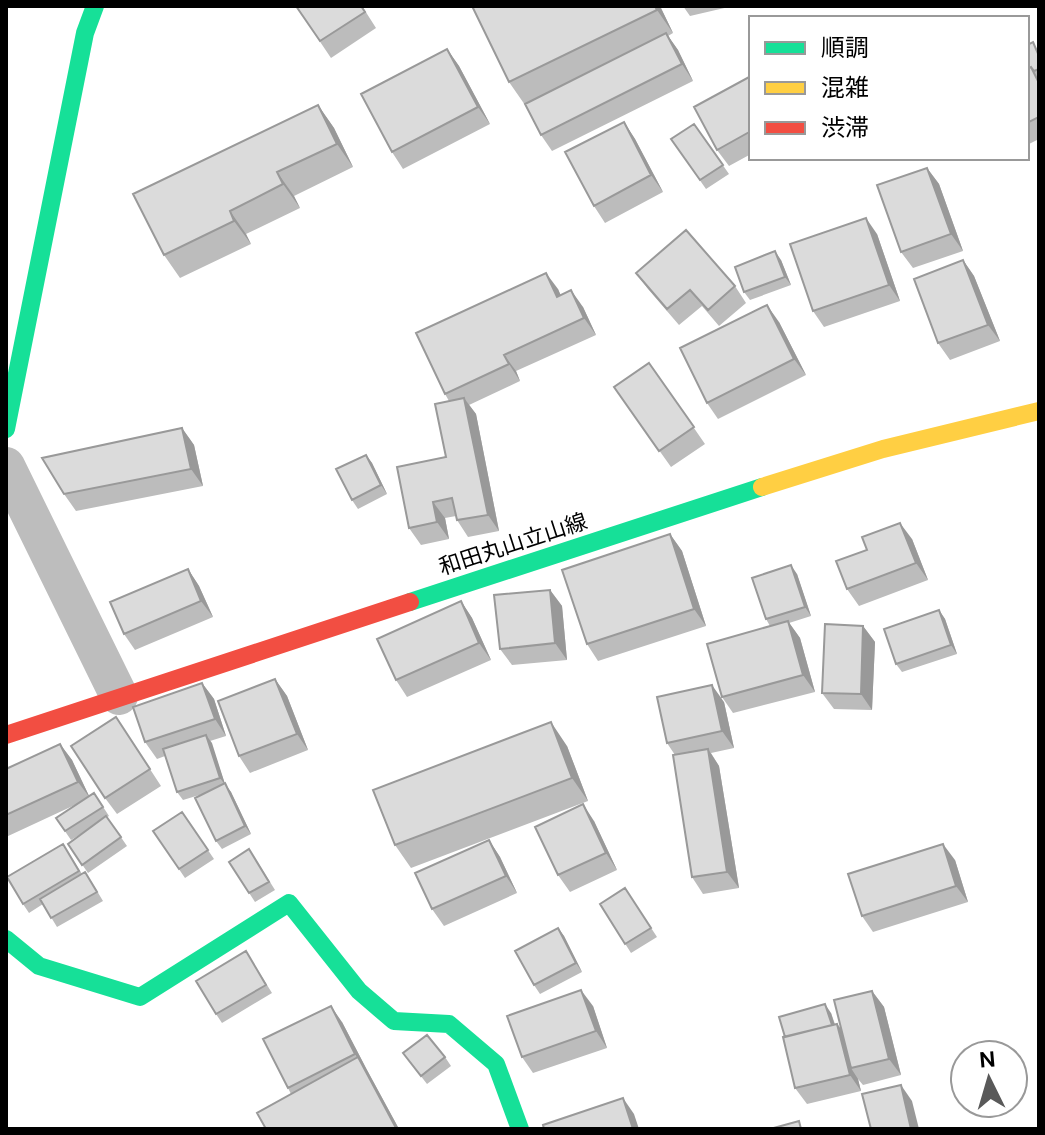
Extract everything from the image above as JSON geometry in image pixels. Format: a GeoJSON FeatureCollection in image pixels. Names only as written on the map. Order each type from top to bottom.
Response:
{"type":"FeatureCollection","features":[{"type":"Feature","properties":{"kind":"street"},"geometry":{"type":"LineString","coordinates":[[6,429],[85,33],[95,6]]}},
{"type":"Feature","properties":{"kind":"street","name":"和田丸山立山線"},"geometry":{"type":"LineString","coordinates":[[6,735],[869,453],[1039,411]]}},
{"type":"Feature","properties":{"kind":"street"},"geometry":{"type":"LineString","coordinates":[[6,466],[119,696]]}},
{"type":"Feature","properties":{"kind":"street"},"geometry":{"type":"LineString","coordinates":[[6,939],[39,966],[140,997],[289,903],[359,991],[394,1021],[449,1024],[496,1064],[520,1129]]}},
{"type":"Feature","properties":{"kind":"building"},"geometry":{"type":"Polygon","coordinates":[[[296,6],[361,6],[365,12],[320,41],[296,6]]]}},
{"type":"Feature","properties":{"kind":"building"},"geometry":{"type":"Polygon","coordinates":[[[472,6],[655,6],[657,10],[509,82],[472,6]]]}},
{"type":"Feature","properties":{"kind":"building"},"geometry":{"type":"Polygon","coordinates":[[[666,33],[682,64],[541,135],[525,104],[666,33]]]}},
{"type":"Feature","properties":{"kind":"building"},"geometry":{"type":"Polygon","coordinates":[[[1033,42],[1039,56],[1039,69],[1034,71],[1029,68],[1029,44],[1033,42]]]}},
{"type":"Feature","properties":{"kind":"building"},"geometry":{"type":"Polygon","coordinates":[[[447,49],[478,107],[392,152],[361,94],[447,49]]]}},
{"type":"Feature","properties":{"kind":"building"},"geometry":{"type":"Polygon","coordinates":[[[1029,68],[1039,83],[1039,117],[1029,122],[1029,68]]]}},
{"type":"Feature","properties":{"kind":"building"},"geometry":{"type":"Polygon","coordinates":[[[749,77],[749,132],[717,150],[694,107],[749,77]]]}},
{"type":"Feature","properties":{"kind":"building"},"geometry":{"type":"Polygon","coordinates":[[[318,105],[337,144],[277,172],[283,184],[230,211],[234,221],[164,255],[133,194],[318,105]]]}},
{"type":"Feature","properties":{"kind":"building"},"geometry":{"type":"Polygon","coordinates":[[[624,122],[651,175],[594,206],[565,152],[624,122]]]}},
{"type":"Feature","properties":{"kind":"building"},"geometry":{"type":"Polygon","coordinates":[[[694,124],[723,165],[700,180],[671,139],[694,124]]]}},
{"type":"Feature","properties":{"kind":"building"},"geometry":{"type":"Polygon","coordinates":[[[927,168],[951,234],[901,252],[877,185],[927,168]]]}},
{"type":"Feature","properties":{"kind":"building"},"geometry":{"type":"Polygon","coordinates":[[[866,218],[889,285],[813,311],[790,244],[866,218]]]}},
{"type":"Feature","properties":{"kind":"building"},"geometry":{"type":"Polygon","coordinates":[[[686,230],[735,286],[708,310],[690,290],[667,309],[636,273],[686,230]]]}},
{"type":"Feature","properties":{"kind":"building"},"geometry":{"type":"Polygon","coordinates":[[[775,251],[785,277],[744,292],[735,267],[775,251]]]}},
{"type":"Feature","properties":{"kind":"building"},"geometry":{"type":"Polygon","coordinates":[[[963,260],[988,325],[938,343],[914,279],[963,260]]]}},
{"type":"Feature","properties":{"kind":"building"},"geometry":{"type":"Polygon","coordinates":[[[546,273],[557,297],[571,290],[584,318],[504,355],[509,364],[445,394],[416,333],[546,273]]]}},
{"type":"Feature","properties":{"kind":"building"},"geometry":{"type":"Polygon","coordinates":[[[767,305],[794,359],[707,403],[680,348],[767,305]]]}},
{"type":"Feature","properties":{"kind":"building"},"geometry":{"type":"Polygon","coordinates":[[[649,363],[694,427],[659,451],[614,387],[649,363]]]}},
{"type":"Feature","properties":{"kind":"building"},"geometry":{"type":"Polygon","coordinates":[[[464,398],[488,515],[457,520],[452,498],[433,502],[437,522],[409,528],[397,467],[446,457],[435,404],[464,398]]]}},
{"type":"Feature","properties":{"kind":"building"},"geometry":{"type":"Polygon","coordinates":[[[182,428],[191,469],[64,494],[42,458],[182,428]]]}},
{"type":"Feature","properties":{"kind":"building"},"geometry":{"type":"Polygon","coordinates":[[[366,455],[381,485],[352,500],[336,469],[366,455]]]}},
{"type":"Feature","properties":{"kind":"building"},"geometry":{"type":"Polygon","coordinates":[[[900,523],[916,563],[847,589],[836,561],[867,550],[862,537],[900,523]]]}},
{"type":"Feature","properties":{"kind":"building"},"geometry":{"type":"Polygon","coordinates":[[[670,534],[694,609],[587,644],[562,570],[670,534]]]}},
{"type":"Feature","properties":{"kind":"building"},"geometry":{"type":"Polygon","coordinates":[[[791,565],[805,607],[766,619],[752,578],[791,565]]]}},
{"type":"Feature","properties":{"kind":"building"},"geometry":{"type":"Polygon","coordinates":[[[188,569],[201,601],[124,634],[110,602],[188,569]]]}},
{"type":"Feature","properties":{"kind":"building"},"geometry":{"type":"Polygon","coordinates":[[[550,590],[555,643],[500,649],[494,595],[550,590]]]}},
{"type":"Feature","properties":{"kind":"building"},"geometry":{"type":"Polygon","coordinates":[[[461,601],[479,643],[396,680],[377,639],[461,601]]]}},
{"type":"Feature","properties":{"kind":"building"},"geometry":{"type":"Polygon","coordinates":[[[939,610],[951,645],[896,664],[884,629],[939,610]]]}},
{"type":"Feature","properties":{"kind":"building"},"geometry":{"type":"Polygon","coordinates":[[[788,621],[803,675],[722,697],[707,644],[788,621]]]}},
{"type":"Feature","properties":{"kind":"building"},"geometry":{"type":"Polygon","coordinates":[[[825,624],[863,626],[861,694],[822,693],[825,624]]]}},
{"type":"Feature","properties":{"kind":"building"},"geometry":{"type":"Polygon","coordinates":[[[275,679],[297,734],[239,756],[218,701],[275,679]]]}},
{"type":"Feature","properties":{"kind":"building"},"geometry":{"type":"Polygon","coordinates":[[[202,683],[215,719],[145,742],[133,707],[202,683]]]}},
{"type":"Feature","properties":{"kind":"building"},"geometry":{"type":"Polygon","coordinates":[[[712,685],[722,731],[667,743],[657,697],[712,685]]]}},
{"type":"Feature","properties":{"kind":"building"},"geometry":{"type":"Polygon","coordinates":[[[116,717],[150,769],[105,798],[71,746],[116,717]]]}},
{"type":"Feature","properties":{"kind":"building"},"geometry":{"type":"Polygon","coordinates":[[[551,722],[572,778],[395,845],[373,790],[551,722]]]}},
{"type":"Feature","properties":{"kind":"building"},"geometry":{"type":"Polygon","coordinates":[[[206,735],[220,778],[177,792],[163,749],[206,735]]]}},
{"type":"Feature","properties":{"kind":"building"},"geometry":{"type":"Polygon","coordinates":[[[60,744],[78,782],[6,815],[6,769],[60,744]]]}},
{"type":"Feature","properties":{"kind":"building"},"geometry":{"type":"Polygon","coordinates":[[[708,749],[727,872],[692,877],[673,755],[708,749]]]}},
{"type":"Feature","properties":{"kind":"building"},"geometry":{"type":"Polygon","coordinates":[[[225,783],[245,826],[216,841],[195,798],[225,783]]]}},
{"type":"Feature","properties":{"kind":"building"},"geometry":{"type":"Polygon","coordinates":[[[94,793],[103,807],[65,831],[56,818],[94,793]]]}},
{"type":"Feature","properties":{"kind":"building"},"geometry":{"type":"Polygon","coordinates":[[[583,804],[606,853],[558,875],[535,827],[583,804]]]}},
{"type":"Feature","properties":{"kind":"building"},"geometry":{"type":"Polygon","coordinates":[[[182,812],[208,850],[179,869],[153,831],[182,812]]]}},
{"type":"Feature","properties":{"kind":"building"},"geometry":{"type":"Polygon","coordinates":[[[106,816],[121,837],[82,865],[68,844],[106,816]]]}},
{"type":"Feature","properties":{"kind":"building"},"geometry":{"type":"Polygon","coordinates":[[[489,840],[506,876],[432,909],[415,873],[489,840]]]}},
{"type":"Feature","properties":{"kind":"building"},"geometry":{"type":"Polygon","coordinates":[[[63,844],[79,871],[23,904],[7,877],[63,844]]]}},
{"type":"Feature","properties":{"kind":"building"},"geometry":{"type":"Polygon","coordinates":[[[943,844],[956,886],[862,916],[848,874],[943,844]]]}},
{"type":"Feature","properties":{"kind":"building"},"geometry":{"type":"Polygon","coordinates":[[[249,849],[269,882],[249,893],[229,862],[249,849]]]}},
{"type":"Feature","properties":{"kind":"building"},"geometry":{"type":"Polygon","coordinates":[[[85,872],[97,892],[51,918],[40,899],[85,872]]]}},
{"type":"Feature","properties":{"kind":"building"},"geometry":{"type":"Polygon","coordinates":[[[625,888],[651,928],[625,944],[600,904],[625,888]]]}},
{"type":"Feature","properties":{"kind":"building"},"geometry":{"type":"Polygon","coordinates":[[[558,928],[576,963],[534,985],[515,951],[558,928]]]}},
{"type":"Feature","properties":{"kind":"building"},"geometry":{"type":"Polygon","coordinates":[[[246,951],[266,985],[216,1014],[196,981],[246,951]]]}},
{"type":"Feature","properties":{"kind":"building"},"geometry":{"type":"Polygon","coordinates":[[[581,990],[596,1031],[522,1057],[507,1016],[581,990]]]}},
{"type":"Feature","properties":{"kind":"building"},"geometry":{"type":"Polygon","coordinates":[[[872,991],[889,1059],[851,1068],[834,1000],[872,991]]]}},
{"type":"Feature","properties":{"kind":"building"},"geometry":{"type":"Polygon","coordinates":[[[825,1004],[832,1025],[785,1037],[779,1017],[825,1004]]]}},
{"type":"Feature","properties":{"kind":"building"},"geometry":{"type":"Polygon","coordinates":[[[331,1006],[355,1054],[288,1088],[263,1039],[331,1006]]]}},
{"type":"Feature","properties":{"kind":"building"},"geometry":{"type":"Polygon","coordinates":[[[837,1024],[850,1075],[795,1088],[783,1037],[837,1024]]]}},
{"type":"Feature","properties":{"kind":"building"},"geometry":{"type":"Polygon","coordinates":[[[427,1035],[445,1057],[421,1076],[403,1053],[427,1035]]]}},
{"type":"Feature","properties":{"kind":"building"},"geometry":{"type":"Polygon","coordinates":[[[358,1057],[396,1128],[266,1129],[257,1113],[358,1057]]]}},
{"type":"Feature","properties":{"kind":"building"},"geometry":{"type":"Polygon","coordinates":[[[901,1085],[911,1129],[871,1129],[862,1094],[901,1085]]]}},
{"type":"Feature","properties":{"kind":"building"},"geometry":{"type":"Polygon","coordinates":[[[623,1098],[633,1129],[544,1129],[543,1125],[623,1098]]]}},
{"type":"Feature","properties":{"kind":"building"},"geometry":{"type":"Polygon","coordinates":[[[799,1121],[801,1129],[770,1129],[799,1121]]]}},
{"type":"Feature","properties":{"kind":"traffic: fast"},"geometry":{"type":"LineString","coordinates":[[6,429],[85,33],[95,6]]}},
{"type":"Feature","properties":{"kind":"traffic: fast"},"geometry":{"type":"LineString","coordinates":[[410,602],[762,487]]}},
{"type":"Feature","properties":{"kind":"traffic: fast"},"geometry":{"type":"LineString","coordinates":[[6,939],[39,966],[140,997],[289,903],[359,991],[394,1021],[449,1024],[496,1064],[520,1129]]}},
{"type":"Feature","properties":{"kind":"traffic: slow"},"geometry":{"type":"LineString","coordinates":[[762,487],[883,449],[1039,411]]}},
{"type":"Feature","properties":{"kind":"traffic: jam"},"geometry":{"type":"LineString","coordinates":[[6,735],[410,602]]}}]}
